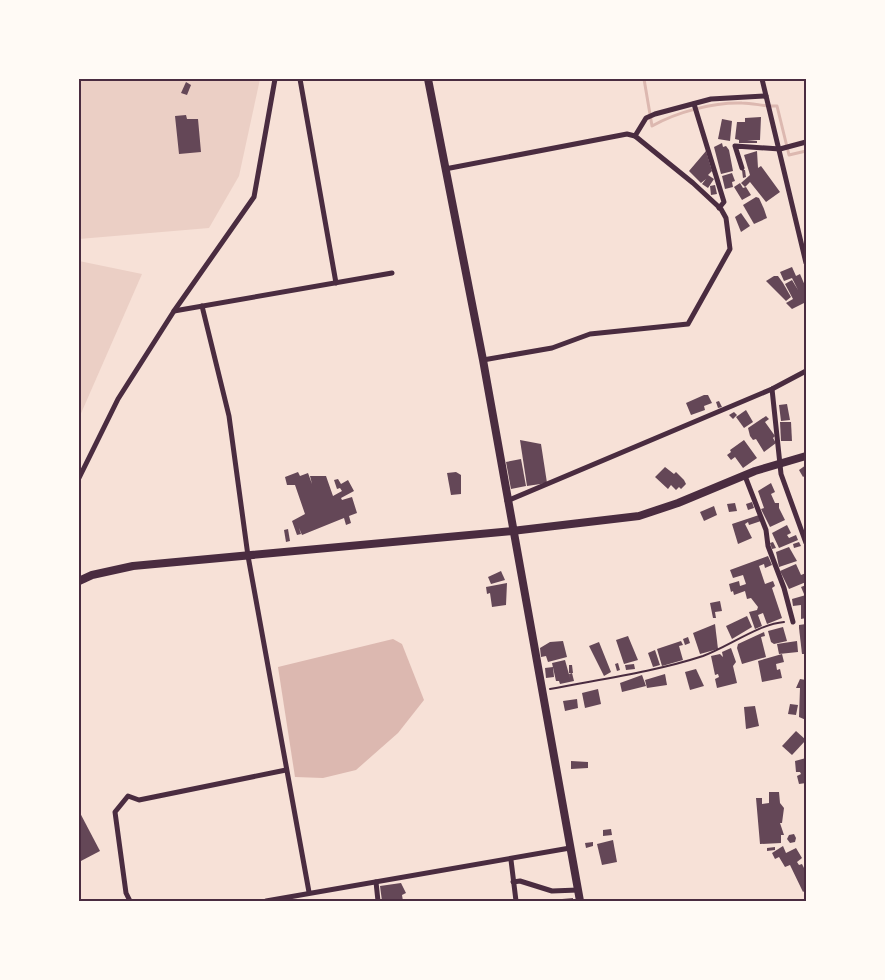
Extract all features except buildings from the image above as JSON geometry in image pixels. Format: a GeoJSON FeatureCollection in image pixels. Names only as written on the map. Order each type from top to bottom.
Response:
{"type":"FeatureCollection","features":[{"type":"Feature","properties":{"kind":"street"},"geometry":{"type":"LineString","coordinates":[[79,478],[118,400],[174,311],[254,197],[275,79]]}},
{"type":"Feature","properties":{"kind":"street"},"geometry":{"type":"LineString","coordinates":[[300,79],[336,283]]}},
{"type":"Feature","properties":{"kind":"street"},"geometry":{"type":"LineString","coordinates":[[428,79],[483,360],[540,690],[580,901]]}},
{"type":"Feature","properties":{"kind":"street"},"geometry":{"type":"LineString","coordinates":[[762,79],[806,263]]}},
{"type":"Feature","properties":{"kind":"street"},"geometry":{"type":"LineString","coordinates":[[635,136],[646,118],[656,114],[711,100],[767,98]]}},
{"type":"Feature","properties":{"kind":"street"},"geometry":{"type":"LineString","coordinates":[[694,104],[724,202],[719,208]]}},
{"type":"Feature","properties":{"kind":"street"},"geometry":{"type":"LineString","coordinates":[[445,169],[627,134],[635,136],[694,183],[719,208],[726,218],[730,250],[688,324],[590,334],[552,348],[483,360]]}},
{"type":"Feature","properties":{"kind":"street"},"geometry":{"type":"LineString","coordinates":[[742,168],[735,146],[780,149],[806,142]]}},
{"type":"Feature","properties":{"kind":"street"},"geometry":{"type":"LineString","coordinates":[[174,311],[392,273]]}},
{"type":"Feature","properties":{"kind":"street"},"geometry":{"type":"LineString","coordinates":[[202,306],[229,416],[248,556],[308,892]]}},
{"type":"Feature","properties":{"kind":"street"},"geometry":{"type":"LineString","coordinates":[[507,502],[772,389],[806,371]]}},
{"type":"Feature","properties":{"kind":"street"},"geometry":{"type":"LineString","coordinates":[[772,389],[781,474],[806,544]]}},
{"type":"Feature","properties":{"kind":"street"},"geometry":{"type":"LineString","coordinates":[[79,581],[92,575],[133,566],[639,516],[678,503],[744,476],[806,456]]}},
{"type":"Feature","properties":{"kind":"street"},"geometry":{"type":"LineString","coordinates":[[744,476],[764,524],[768,546],[784,588],[794,622]]}},
{"type":"Feature","properties":{"kind":"street"},"geometry":{"type":"LineString","coordinates":[[130,901],[126,893],[115,812],[128,796],[139,800],[286,770]]}},
{"type":"Feature","properties":{"kind":"street"},"geometry":{"type":"LineString","coordinates":[[266,901],[308,892],[511,860],[570,848]]}},
{"type":"Feature","properties":{"kind":"street"},"geometry":{"type":"LineString","coordinates":[[511,860],[516,901]]}},
{"type":"Feature","properties":{"kind":"street"},"geometry":{"type":"LineString","coordinates":[[513,882],[520,881],[552,891],[578,890]]}},
{"type":"Feature","properties":{"kind":"street"},"geometry":{"type":"LineString","coordinates":[[376,882],[378,901]]}},
{"type":"Feature","properties":{"kind":"path"},"geometry":{"type":"LineString","coordinates":[[540,690],[671,666],[720,650],[778,622],[794,622]]}},
{"type":"Feature","properties":{"kind":"shaded area"},"geometry":{"type":"Polygon","coordinates":[[[79,79],[260,79],[239,176],[209,228],[79,239],[79,79]]]}},
{"type":"Feature","properties":{"kind":"shaded area"},"geometry":{"type":"Polygon","coordinates":[[[79,261],[142,274],[79,418],[79,261]]]}},
{"type":"Feature","properties":{"kind":"shaded area"},"geometry":{"type":"Polygon","coordinates":[[[393,639],[402,644],[424,700],[398,733],[356,770],[323,778],[295,777],[278,667],[393,639]]]}},
{"type":"Feature","properties":{"kind":"waterway"},"geometry":{"type":"LineString","coordinates":[[644,79],[652,126],[684,112],[720,104],[742,103],[777,106],[789,155],[806,151]]}}]}
